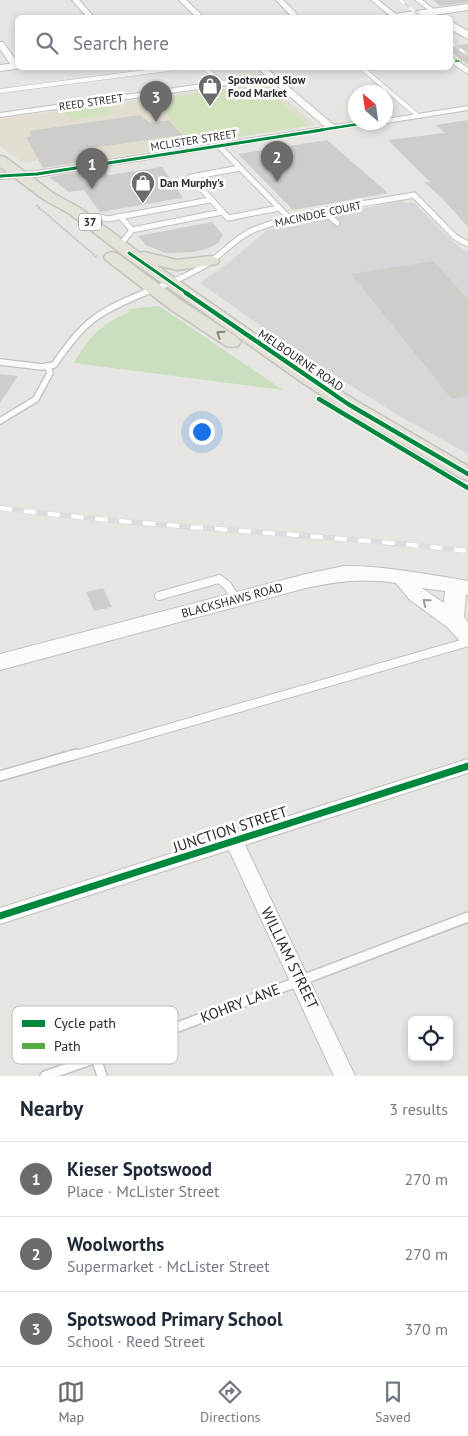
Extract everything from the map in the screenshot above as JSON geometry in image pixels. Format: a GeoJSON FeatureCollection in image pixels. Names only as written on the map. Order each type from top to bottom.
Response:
{"type":"FeatureCollection","features":[{"type":"Feature","properties":{"kind":"main road"},"geometry":{"type":"LineString","coordinates":[[423,15],[437,14],[468,7]]}},
{"type":"Feature","properties":{"kind":"main road"},"geometry":{"type":"LineString","coordinates":[[453,26],[468,36]]}},
{"type":"Feature","properties":{"kind":"main road"},"geometry":{"type":"LineString","coordinates":[[0,68],[15,66]]}},
{"type":"Feature","properties":{"kind":"main road","name":"MELBOURNE ROAD"},"geometry":{"type":"LineString","coordinates":[[0,160],[48,196],[75,211],[124,249],[163,286],[276,372],[351,420],[468,488]]}},
{"type":"Feature","properties":{"kind":"main road","name":"MELBOURNE ROAD"},"geometry":{"type":"LineString","coordinates":[[48,196],[57,212],[75,229],[348,404],[468,474]]}},
{"type":"Feature","properties":{"kind":"main road"},"geometry":{"type":"LineString","coordinates":[[124,249],[177,265],[212,261]]}},
{"type":"Feature","properties":{"kind":"main road","name":"BLACKSHAWS ROAD"},"geometry":{"type":"LineString","coordinates":[[0,662],[306,581],[344,574],[374,573],[462,587]]}},
{"type":"Feature","properties":{"kind":"main road"},"geometry":{"type":"LineString","coordinates":[[401,576],[416,594],[461,629]]}},
{"type":"Feature","properties":{"kind":"main road"},"geometry":{"type":"LineString","coordinates":[[461,629],[452,611],[462,587]]}},
{"type":"Feature","properties":{"kind":"street"},"geometry":{"type":"LineString","coordinates":[[75,0],[89,15]]}},
{"type":"Feature","properties":{"kind":"street"},"geometry":{"type":"LineString","coordinates":[[182,0],[199,15]]}},
{"type":"Feature","properties":{"kind":"street"},"geometry":{"type":"LineString","coordinates":[[279,0],[295,15]]}},
{"type":"Feature","properties":{"kind":"street"},"geometry":{"type":"LineString","coordinates":[[374,0],[392,15]]}},
{"type":"Feature","properties":{"kind":"street"},"geometry":{"type":"LineString","coordinates":[[418,0],[437,14]]}},
{"type":"Feature","properties":{"kind":"street"},"geometry":{"type":"LineString","coordinates":[[0,44],[15,63]]}},
{"type":"Feature","properties":{"kind":"street"},"geometry":{"type":"LineString","coordinates":[[453,60],[468,72]]}},
{"type":"Feature","properties":{"kind":"street"},"geometry":{"type":"LineString","coordinates":[[264,70],[332,128]]}},
{"type":"Feature","properties":{"kind":"street","name":"REED STREET"},"geometry":{"type":"LineString","coordinates":[[0,115],[272,76]]}},
{"type":"Feature","properties":{"kind":"street"},"geometry":{"type":"LineString","coordinates":[[393,119],[468,108]]}},
{"type":"Feature","properties":{"kind":"street","name":"MCLISTER STREET"},"geometry":{"type":"LineString","coordinates":[[0,176],[36,174],[348,126]]}},
{"type":"Feature","properties":{"kind":"street","name":"JUNCTION STREET"},"geometry":{"type":"LineString","coordinates":[[0,916],[468,766]]}},
{"type":"Feature","properties":{"kind":"street","name":"WILLIAM STREET"},"geometry":{"type":"LineString","coordinates":[[234,841],[345,1076]]}},
{"type":"Feature","properties":{"kind":"lane"},"geometry":{"type":"LineString","coordinates":[[0,91],[161,70]]}},
{"type":"Feature","properties":{"kind":"lane"},"geometry":{"type":"LineString","coordinates":[[207,70],[222,83]]}},
{"type":"Feature","properties":{"kind":"lane"},"geometry":{"type":"LineString","coordinates":[[364,70],[418,116]]}},
{"type":"Feature","properties":{"kind":"lane"},"geometry":{"type":"LineString","coordinates":[[219,146],[289,218]]}},
{"type":"Feature","properties":{"kind":"lane"},"geometry":{"type":"LineString","coordinates":[[240,168],[192,177],[210,200],[228,218],[279,208]]}},
{"type":"Feature","properties":{"kind":"lane","name":"MACINDOE COURT"},"geometry":{"type":"LineString","coordinates":[[48,366],[54,365],[73,338],[90,320],[110,307],[187,276],[212,261],[236,240],[252,231],[289,218],[414,195],[456,237],[468,244]]}},
{"type":"Feature","properties":{"kind":"lane"},"geometry":{"type":"LineString","coordinates":[[95,216],[108,219],[210,200]]}},
{"type":"Feature","properties":{"kind":"lane"},"geometry":{"type":"LineString","coordinates":[[132,230],[222,212]]}},
{"type":"Feature","properties":{"kind":"lane"},"geometry":{"type":"LineString","coordinates":[[325,212],[337,223]]}},
{"type":"Feature","properties":{"kind":"lane"},"geometry":{"type":"LineString","coordinates":[[120,216],[132,230]]}},
{"type":"Feature","properties":{"kind":"lane"},"geometry":{"type":"LineString","coordinates":[[124,249],[132,230]]}},
{"type":"Feature","properties":{"kind":"lane"},"geometry":{"type":"LineString","coordinates":[[0,362],[48,366],[50,373],[36,399],[0,421]]}},
{"type":"Feature","properties":{"kind":"lane"},"geometry":{"type":"LineString","coordinates":[[159,596],[219,580],[226,585],[236,599]]}},
{"type":"Feature","properties":{"kind":"lane"},"geometry":{"type":"LineString","coordinates":[[0,776],[468,642]]}},
{"type":"Feature","properties":{"kind":"lane","name":"KOHRY LANE"},"geometry":{"type":"LineString","coordinates":[[178,1026],[468,917]]}},
{"type":"Feature","properties":{"kind":"lane","name":"KOHRY LANE"},"geometry":{"type":"LineString","coordinates":[[45,1076],[79,1064]]}},
{"type":"Feature","properties":{"kind":"lane"},"geometry":{"type":"LineString","coordinates":[[98,1064],[102,1076]]}},
{"type":"Feature","properties":{"kind":"path"},"geometry":{"type":"LineString","coordinates":[[31,201],[105,264]]}},
{"type":"Feature","properties":{"kind":"shaded area"},"geometry":{"type":"Polygon","coordinates":[[[265,82],[316,125],[95,160],[88,151],[23,163],[0,146],[0,119],[265,82]]]}},
{"type":"Feature","properties":{"kind":"shaded area"},"geometry":{"type":"Polygon","coordinates":[[[401,201],[416,204],[448,237],[465,251],[468,251],[468,454],[396,414],[295,350],[200,283],[231,261],[267,230],[295,222],[401,201]]]}},
{"type":"Feature","properties":{"kind":"green space"},"geometry":{"type":"Polygon","coordinates":[[[263,85],[308,126],[214,140],[186,136],[166,114],[174,97],[263,85]]]}},
{"type":"Feature","properties":{"kind":"green space"},"geometry":{"type":"Polygon","coordinates":[[[105,106],[112,114],[70,120],[64,112],[105,106]]]}},
{"type":"Feature","properties":{"kind":"green space"},"geometry":{"type":"Polygon","coordinates":[[[159,306],[283,390],[74,363],[91,338],[103,326],[130,312],[127,309],[159,306]]]}},
{"type":"Feature","properties":{"kind":"building"},"geometry":{"type":"Polygon","coordinates":[[[433,0],[468,0],[468,2],[440,6],[433,0]]]}},
{"type":"Feature","properties":{"kind":"building"},"geometry":{"type":"Polygon","coordinates":[[[468,44],[468,65],[453,53],[453,46],[468,44]]]}},
{"type":"Feature","properties":{"kind":"building"},"geometry":{"type":"Polygon","coordinates":[[[140,115],[150,123],[169,120],[182,135],[85,149],[95,160],[43,168],[26,137],[32,136],[29,131],[140,115]]]}},
{"type":"Feature","properties":{"kind":"building"},"geometry":{"type":"Polygon","coordinates":[[[468,120],[468,227],[443,199],[424,182],[430,182],[388,140],[445,133],[436,125],[468,120]]]}},
{"type":"Feature","properties":{"kind":"building"},"geometry":{"type":"Polygon","coordinates":[[[327,140],[388,193],[293,210],[238,154],[327,140]]]}},
{"type":"Feature","properties":{"kind":"building"},"geometry":{"type":"Polygon","coordinates":[[[162,167],[183,198],[100,212],[84,190],[69,192],[49,177],[102,168],[108,175],[162,167]]]}},
{"type":"Feature","properties":{"kind":"building"},"geometry":{"type":"Polygon","coordinates":[[[212,222],[223,235],[218,243],[209,248],[194,252],[165,253],[146,245],[138,236],[212,222]]]}},
{"type":"Feature","properties":{"kind":"building"},"geometry":{"type":"Polygon","coordinates":[[[433,261],[468,299],[468,396],[452,399],[351,274],[433,261]]]}},
{"type":"Feature","properties":{"kind":"building"},"geometry":{"type":"Polygon","coordinates":[[[0,374],[18,376],[0,403],[0,374]]]}},
{"type":"Feature","properties":{"kind":"building"},"geometry":{"type":"Polygon","coordinates":[[[103,588],[112,607],[94,611],[86,592],[103,588]]]}},
{"type":"Feature","properties":{"kind":"railway"},"geometry":{"type":"LineString","coordinates":[[400,0],[419,15]]}},
{"type":"Feature","properties":{"kind":"railway"},"geometry":{"type":"LineString","coordinates":[[453,44],[468,55]]}},
{"type":"Feature","properties":{"kind":"railway"},"geometry":{"type":"LineString","coordinates":[[0,508],[117,521],[468,551]]}},
{"type":"Feature","properties":{"kind":"marked path"},"geometry":{"type":"LineString","coordinates":[[455,61],[462,61]]}},
{"type":"Feature","properties":{"kind":"cycle path"},"geometry":{"type":"LineString","coordinates":[[0,176],[37,174],[348,126]]}},
{"type":"Feature","properties":{"kind":"cycle path"},"geometry":{"type":"LineString","coordinates":[[129,253],[306,377],[348,404],[468,474]]}},
{"type":"Feature","properties":{"kind":"cycle path"},"geometry":{"type":"LineString","coordinates":[[319,399],[468,488]]}},
{"type":"Feature","properties":{"kind":"cycle path"},"geometry":{"type":"LineString","coordinates":[[0,916],[468,766]]}},
{"type":"Feature","properties":{"kind":"place","name":"Spotswood Slow Food Market"},"geometry":{"type":"Point","coordinates":[210,107]}},
{"type":"Feature","properties":{"kind":"place","name":"Spotswood Primary School"},"geometry":{"type":"Point","coordinates":[156,122]}},
{"type":"Feature","properties":{"kind":"place","name":"Woolworths"},"geometry":{"type":"Point","coordinates":[277,182]}},
{"type":"Feature","properties":{"kind":"place","name":"Kieser Spotswood"},"geometry":{"type":"Point","coordinates":[92,189]}},
{"type":"Feature","properties":{"kind":"place","name":"Dan Murphy's"},"geometry":{"type":"Point","coordinates":[143,204]}}]}
